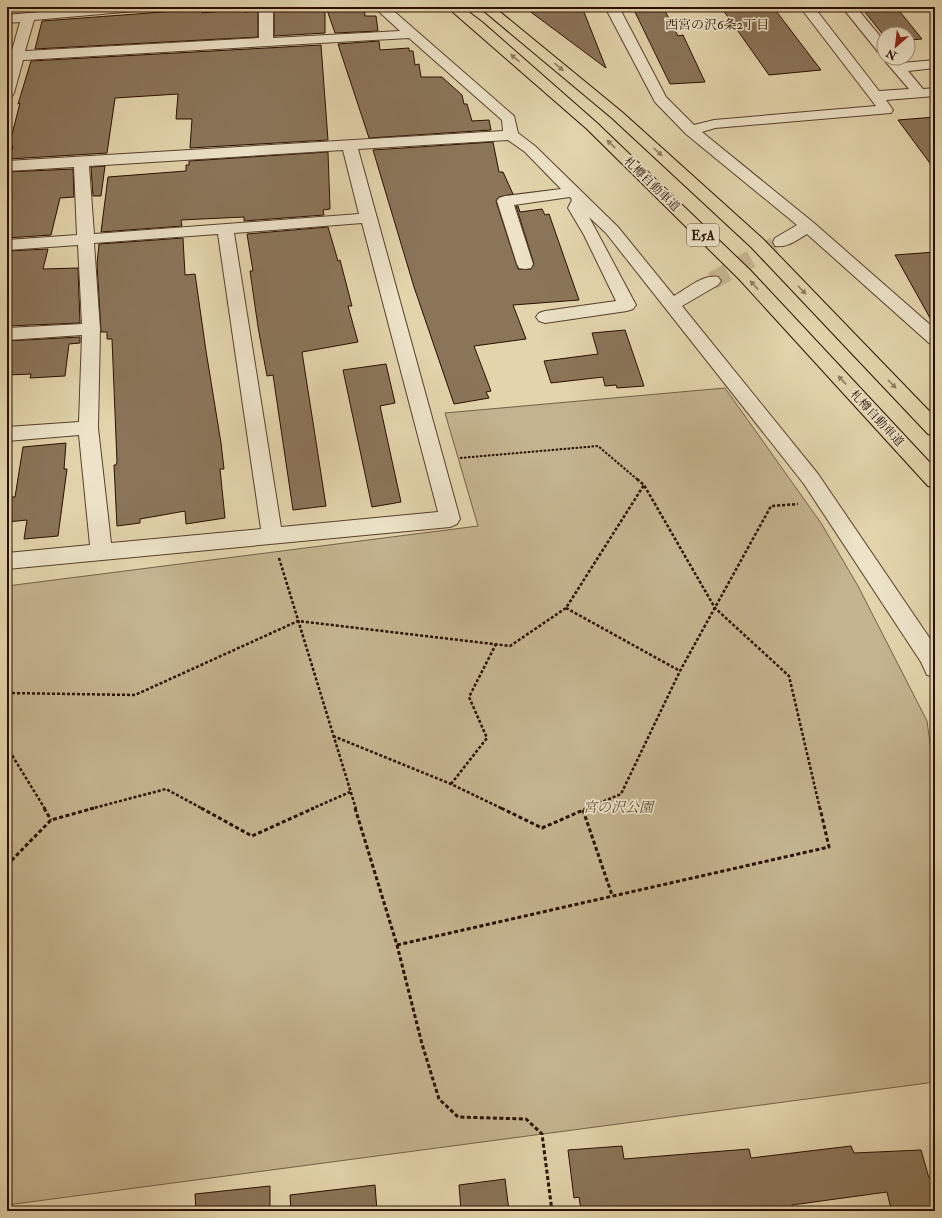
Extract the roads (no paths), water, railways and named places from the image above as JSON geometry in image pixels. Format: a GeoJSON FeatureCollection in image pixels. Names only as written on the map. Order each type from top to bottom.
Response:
{"type":"FeatureCollection","features":[{"type":"Feature","properties":{"kind":"highway","name":"札樽自動車道"},"geometry":{"type":"LineString","coordinates":[[454,7],[477,25],[592,126],[745,276],[935,481]]}},
{"type":"Feature","properties":{"kind":"highway","name":"札樽自動車道"},"geometry":{"type":"LineString","coordinates":[[486,7],[617,115],[757,243],[935,429]]}},
{"type":"Feature","properties":{"kind":"street"},"geometry":{"type":"LineString","coordinates":[[7,19],[136,7]]}},
{"type":"Feature","properties":{"kind":"street"},"geometry":{"type":"LineString","coordinates":[[266,7],[266,43]]}},
{"type":"Feature","properties":{"kind":"street"},"geometry":{"type":"LineString","coordinates":[[381,7],[509,119],[511,135]]}},
{"type":"Feature","properties":{"kind":"street"},"geometry":{"type":"LineString","coordinates":[[612,7],[660,99],[691,131],[808,226],[935,339]]}},
{"type":"Feature","properties":{"kind":"street"},"geometry":{"type":"LineString","coordinates":[[691,131],[714,124],[886,110],[807,7]]}},
{"type":"Feature","properties":{"kind":"street"},"geometry":{"type":"LineString","coordinates":[[849,7],[876,40]]}},
{"type":"Feature","properties":{"kind":"street"},"geometry":{"type":"LineString","coordinates":[[7,93],[28,17]]}},
{"type":"Feature","properties":{"kind":"street"},"geometry":{"type":"LineString","coordinates":[[17,56],[413,34]]}},
{"type":"Feature","properties":{"kind":"street"},"geometry":{"type":"LineString","coordinates":[[916,64],[935,64]]}},
{"type":"Feature","properties":{"kind":"street"},"geometry":{"type":"LineString","coordinates":[[896,66],[919,93]]}},
{"type":"Feature","properties":{"kind":"street"},"geometry":{"type":"LineString","coordinates":[[876,96],[935,92]]}},
{"type":"Feature","properties":{"kind":"street"},"geometry":{"type":"LineString","coordinates":[[7,166],[511,135],[530,149],[612,230],[811,478],[929,656],[935,668]]}},
{"type":"Feature","properties":{"kind":"street"},"geometry":{"type":"LineString","coordinates":[[7,561],[450,519],[349,145]]}},
{"type":"Feature","properties":{"kind":"street"},"geometry":{"type":"LineString","coordinates":[[81,161],[91,329],[88,428],[101,552]]}},
{"type":"Feature","properties":{"kind":"street"},"geometry":{"type":"LineString","coordinates":[[525,264],[505,201],[577,195]]}},
{"type":"Feature","properties":{"kind":"street"},"geometry":{"type":"LineString","coordinates":[[546,317],[627,305],[592,235],[576,208],[577,195]]}},
{"type":"Feature","properties":{"kind":"street"},"geometry":{"type":"LineString","coordinates":[[7,245],[369,218]]}},
{"type":"Feature","properties":{"kind":"street"},"geometry":{"type":"LineString","coordinates":[[781,242],[808,226]]}},
{"type":"Feature","properties":{"kind":"street"},"geometry":{"type":"LineString","coordinates":[[225,229],[272,536]]}},
{"type":"Feature","properties":{"kind":"street"},"geometry":{"type":"LineString","coordinates":[[672,304],[712,281]]}},
{"type":"Feature","properties":{"kind":"street"},"geometry":{"type":"LineString","coordinates":[[7,334],[91,329]]}},
{"type":"Feature","properties":{"kind":"street"},"geometry":{"type":"LineString","coordinates":[[7,434],[88,428]]}},
{"type":"Feature","properties":{"kind":"tunnel"},"geometry":{"type":"LineString","coordinates":[[712,281],[781,242]]}},
{"type":"Feature","properties":{"kind":"district","name":"西宮の沢6条2丁目"},"geometry":{"type":"Point","coordinates":[717,24]}},
{"type":"Feature","properties":{"kind":"park label","name":"宮の沢公園"},"geometry":{"type":"Point","coordinates":[618,807]}}]}
